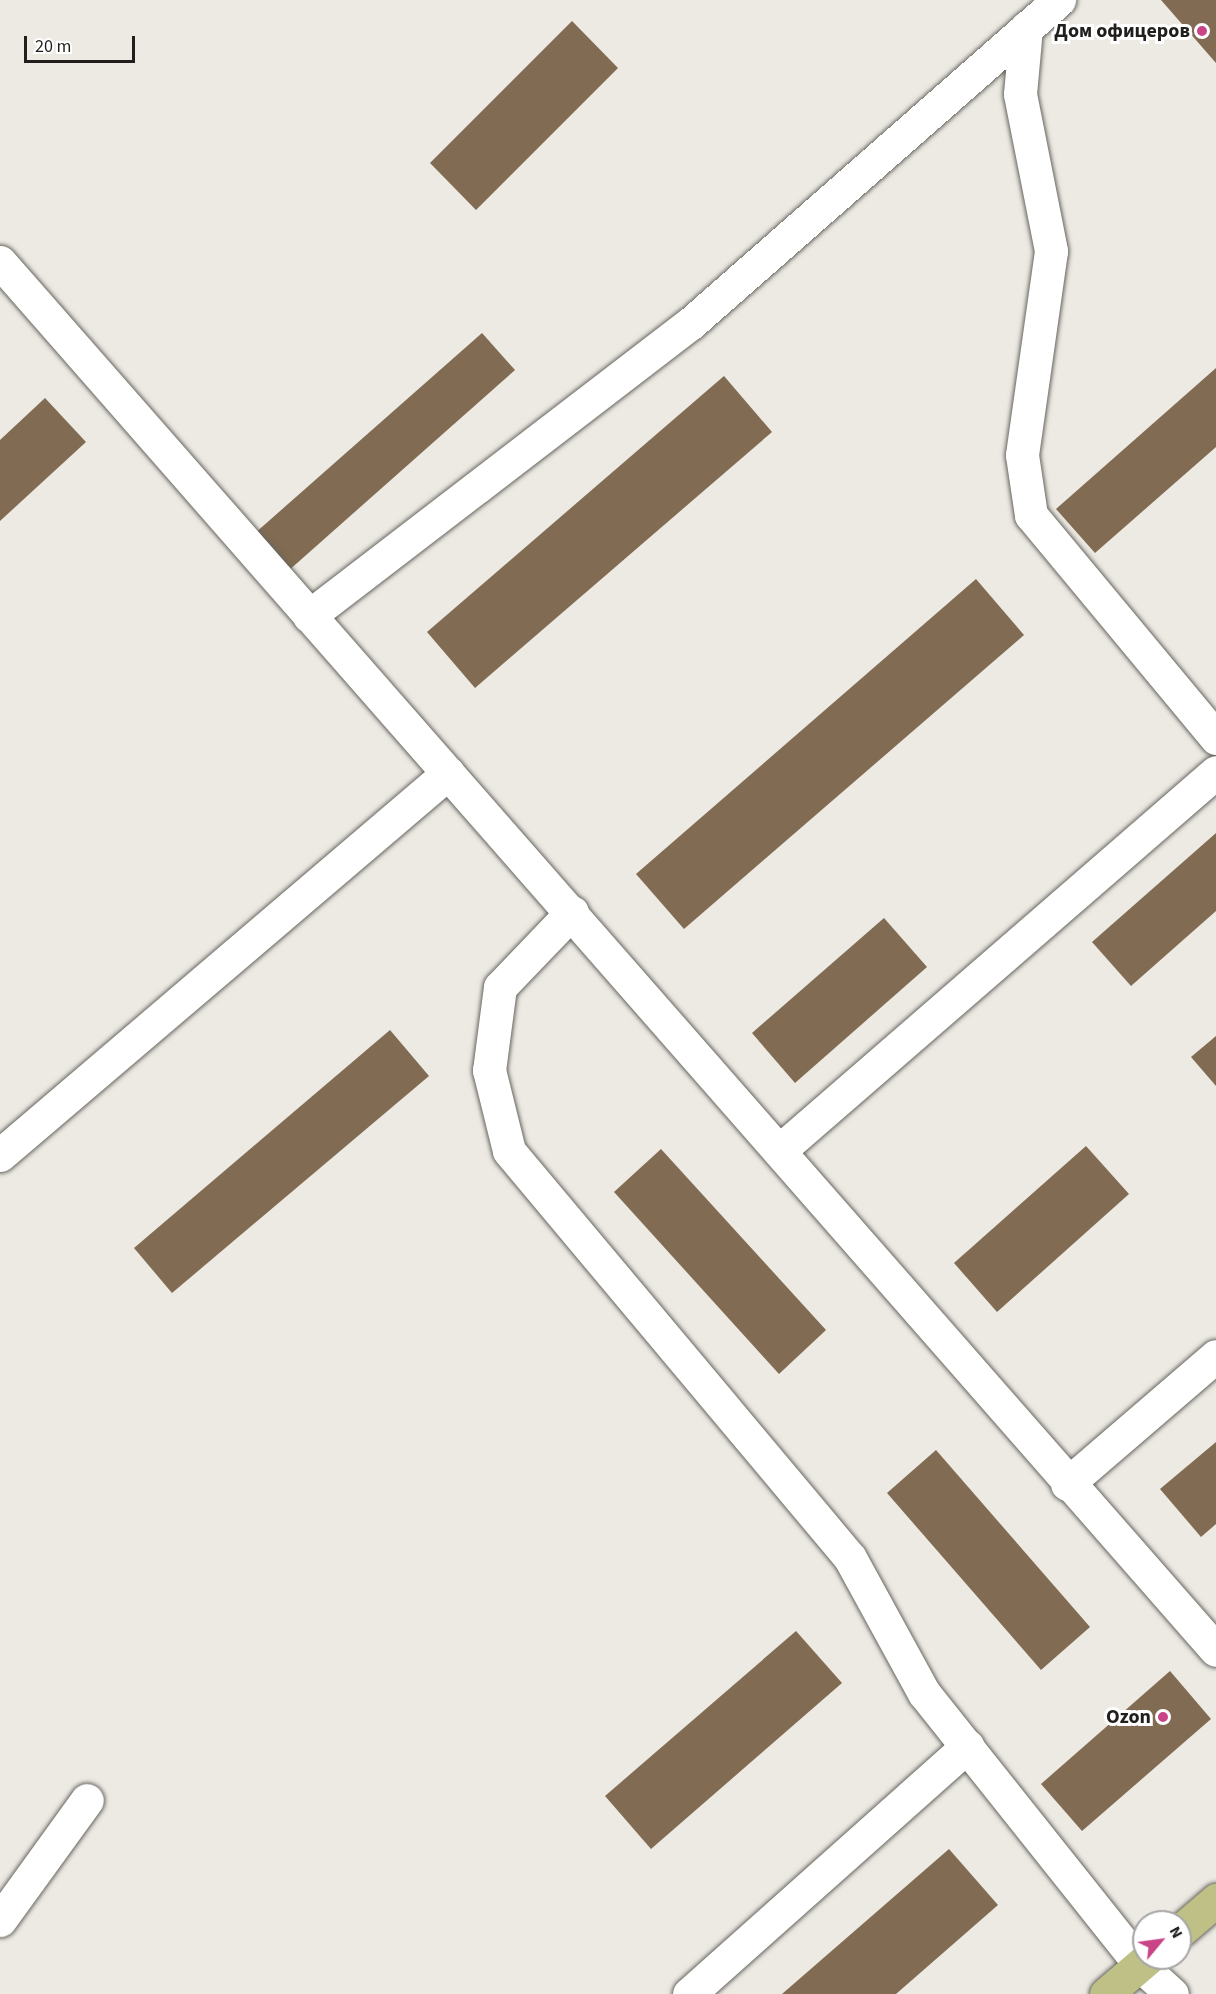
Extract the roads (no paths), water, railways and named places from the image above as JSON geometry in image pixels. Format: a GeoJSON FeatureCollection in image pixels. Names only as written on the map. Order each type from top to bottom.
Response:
{"type":"FeatureCollection","features":[{"type":"Feature","properties":{"kind":"main road"},"geometry":{"type":"LineString","coordinates":[[1192,1921],[1216,1900]]}},
{"type":"Feature","properties":{"kind":"main road"},"geometry":{"type":"LineString","coordinates":[[1106,1994],[1134,1970]]}},
{"type":"Feature","properties":{"kind":"street"},"geometry":{"type":"LineString","coordinates":[[309,616],[691,323],[1059,0]]}},
{"type":"Feature","properties":{"kind":"street"},"geometry":{"type":"LineString","coordinates":[[1026,28],[1020,94],[1051,251],[1022,455],[1031,515],[1216,738]]}},
{"type":"Feature","properties":{"kind":"street"},"geometry":{"type":"LineString","coordinates":[[0,262],[309,616],[572,912],[1067,1484],[1216,1650]]}},
{"type":"Feature","properties":{"kind":"street"},"geometry":{"type":"LineString","coordinates":[[778,1151],[1216,772]]}},
{"type":"Feature","properties":{"kind":"street"},"geometry":{"type":"LineString","coordinates":[[0,1155],[448,773]]}},
{"type":"Feature","properties":{"kind":"street"},"geometry":{"type":"LineString","coordinates":[[572,912],[500,987],[489,1070],[509,1151],[850,1558],[924,1693],[1132,1946]]}},
{"type":"Feature","properties":{"kind":"street"},"geometry":{"type":"LineString","coordinates":[[1067,1484],[1216,1356]]}},
{"type":"Feature","properties":{"kind":"street"},"geometry":{"type":"LineString","coordinates":[[689,1994],[967,1746]]}},
{"type":"Feature","properties":{"kind":"street"},"geometry":{"type":"LineString","coordinates":[[0,1920],[87,1800]]}},
{"type":"Feature","properties":{"kind":"street"},"geometry":{"type":"LineString","coordinates":[[1152,1970],[1172,1994]]}},
{"type":"Feature","properties":{"kind":"place","name":"Дом офицеров"},"geometry":{"type":"Point","coordinates":[1202,31]}},
{"type":"Feature","properties":{"kind":"place","name":"Ozon"},"geometry":{"type":"Point","coordinates":[1163,1717]}}]}
